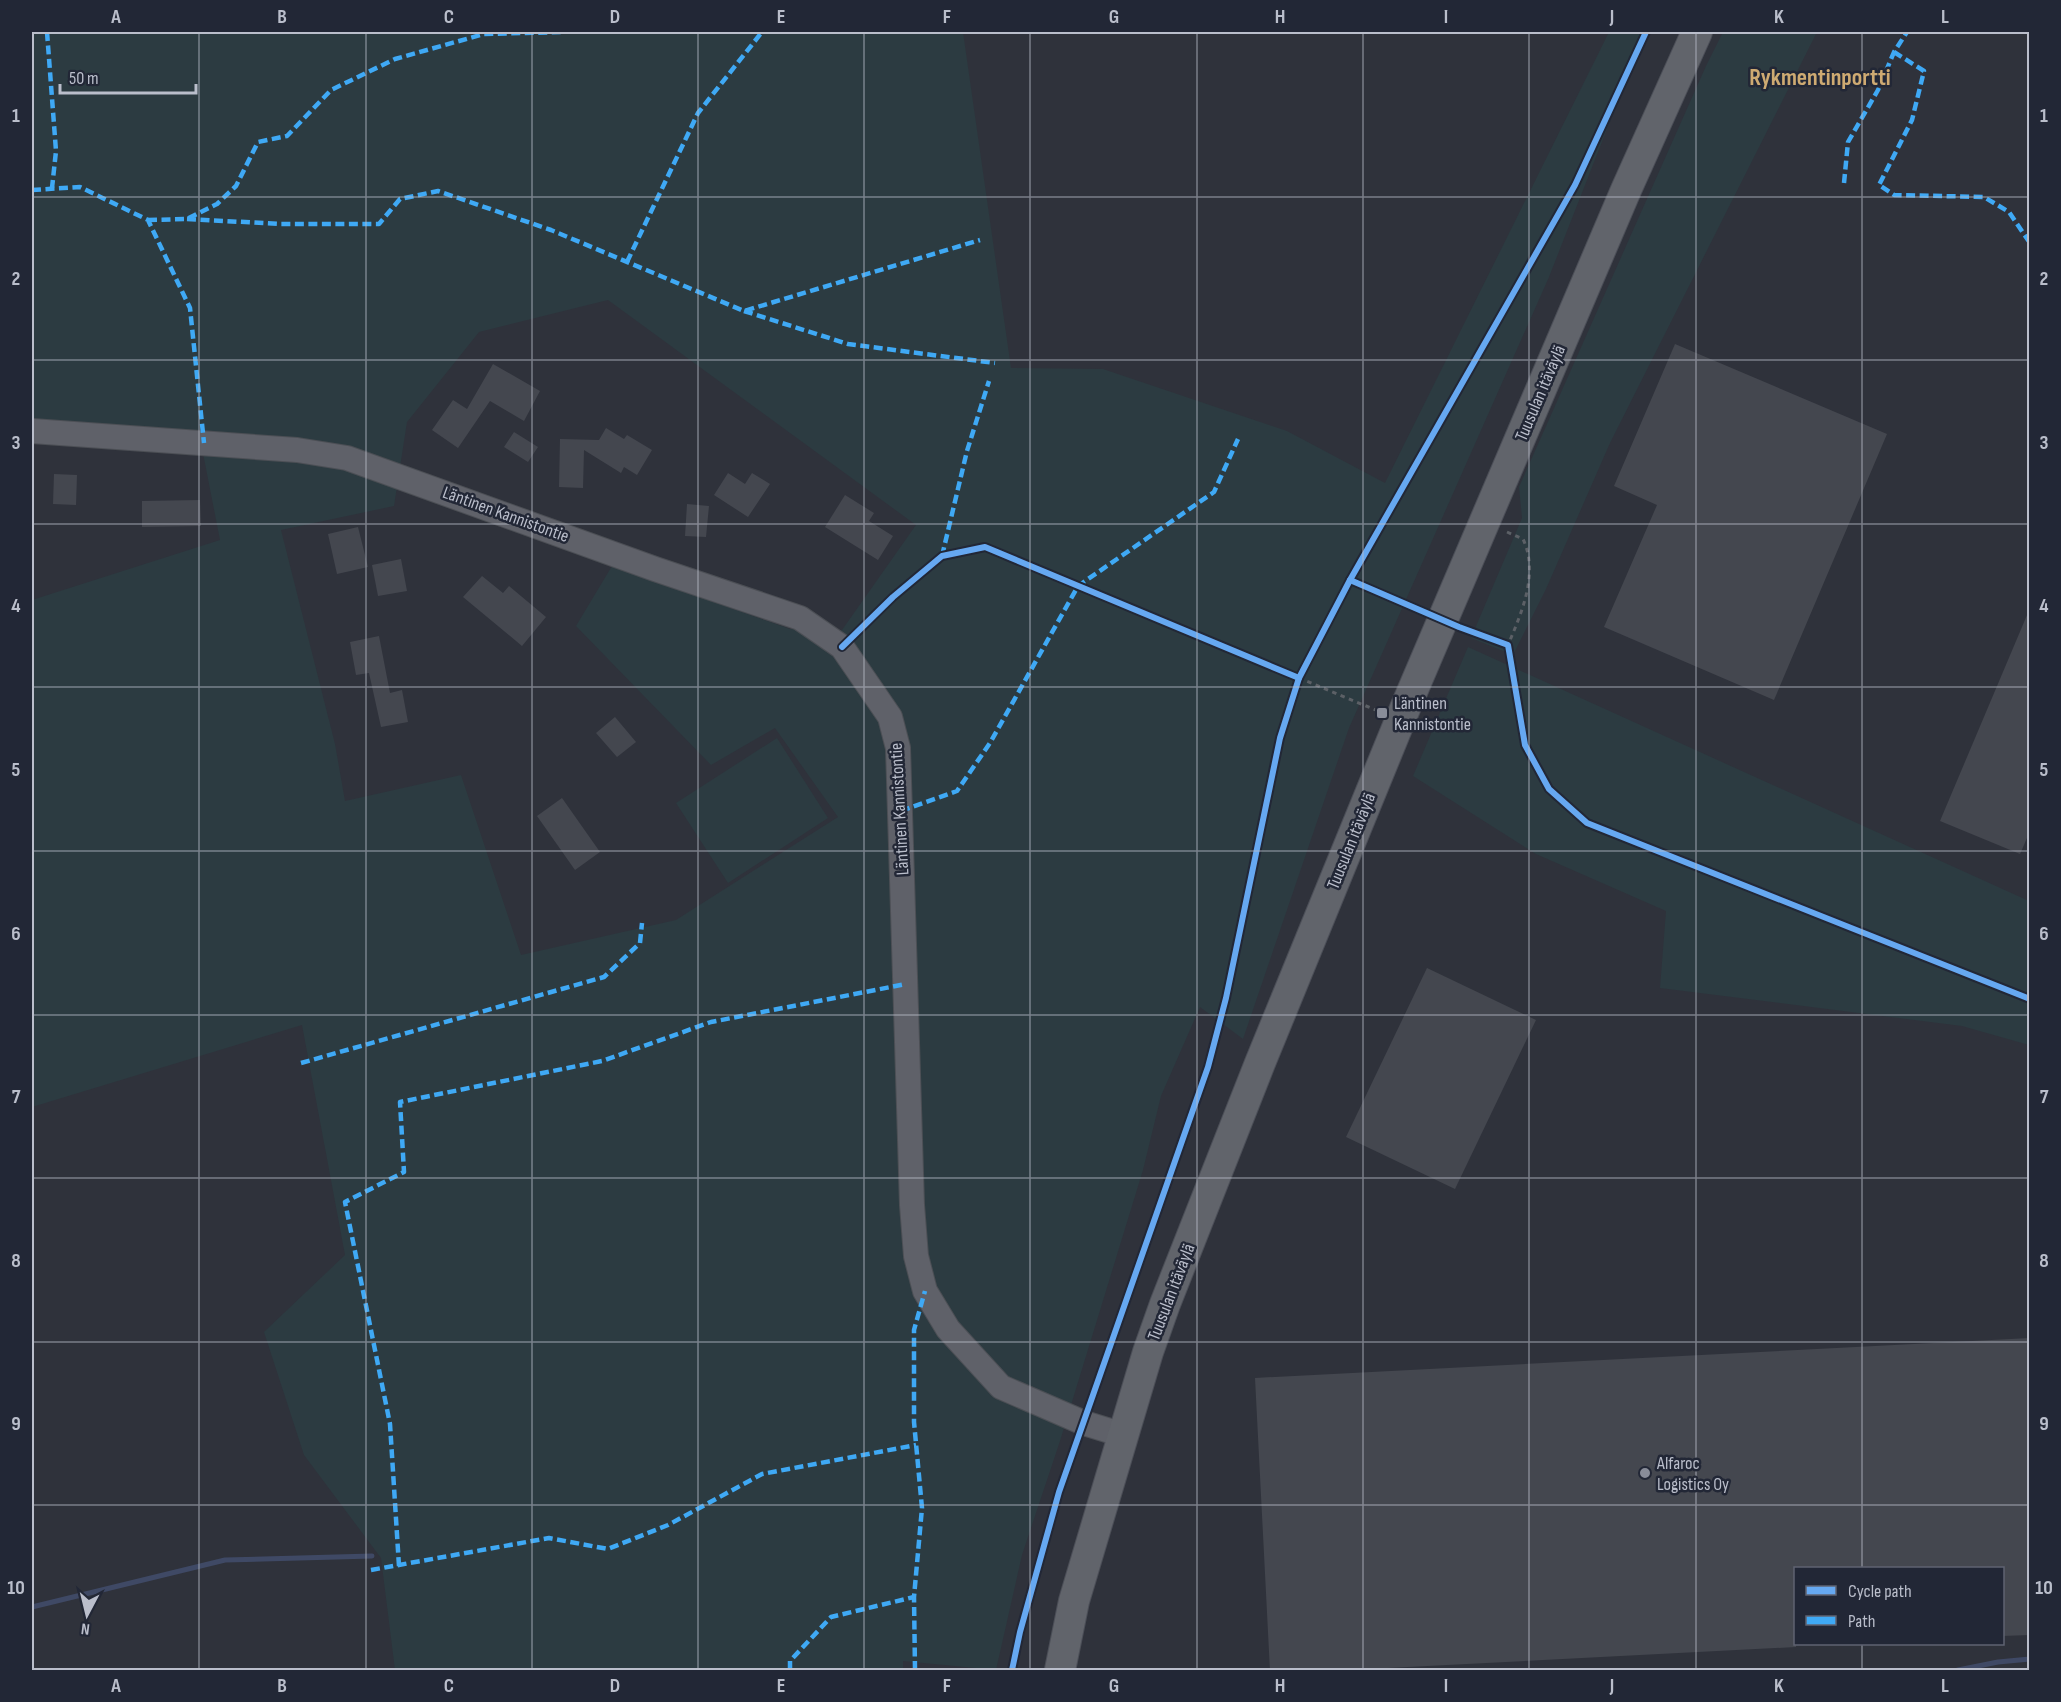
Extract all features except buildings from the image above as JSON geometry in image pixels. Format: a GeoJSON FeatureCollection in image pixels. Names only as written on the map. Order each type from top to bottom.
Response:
{"type":"FeatureCollection","features":[{"type":"Feature","properties":{"kind":"main road","name":"Tuusulan itäväylä"},"geometry":{"type":"LineString","coordinates":[[1060,1671],[1074,1601],[1148,1352],[1166,1304],[1278,1019],[1406,706],[1626,190],[1697,32]]}},
{"type":"Feature","properties":{"kind":"street","name":"Läntinen Kannistontie"},"geometry":{"type":"LineString","coordinates":[[32,431],[297,450],[346,458],[644,565],[800,618],[842,647],[890,717],[898,748],[912,1205],[916,1256],[926,1291],[948,1329],[1001,1387],[1084,1423],[1123,1435]]}},
{"type":"Feature","properties":{"kind":"path"},"geometry":{"type":"LineString","coordinates":[[1507,532],[1523,539],[1530,562],[1521,615],[1508,645],[1509,654]]}},
{"type":"Feature","properties":{"kind":"path"},"geometry":{"type":"LineString","coordinates":[[1500,642],[1508,645]]}},
{"type":"Feature","properties":{"kind":"path"},"geometry":{"type":"LineString","coordinates":[[1295,688],[1303,668]]}},
{"type":"Feature","properties":{"kind":"path"},"geometry":{"type":"LineString","coordinates":[[1287,673],[1382,713]]}},
{"type":"Feature","properties":{"kind":"shaded area"},"geometry":{"type":"Polygon","coordinates":[[[32,32],[963,32],[1011,368],[1103,369],[1287,431],[1385,483],[1609,32],[1645,32],[1549,277],[1349,728],[1243,1039],[1200,1007],[1161,1096],[1143,1170],[1060,1441],[1022,1555],[996,1670],[903,1661],[903,1670],[395,1670],[381,1558],[304,1455],[264,1332],[345,1255],[302,1025],[32,1107],[32,600],[220,540],[199,433],[32,421],[32,32]],[[608,300],[479,332],[407,422],[394,506],[281,530],[335,744],[345,801],[461,775],[521,955],[676,920],[838,817],[775,728],[711,765],[576,626],[612,566],[790,629],[842,630],[916,525],[608,300]]]}},
{"type":"Feature","properties":{"kind":"shaded area"},"geometry":{"type":"Polygon","coordinates":[[[1723,32],[1817,32],[1610,443],[1546,589],[1513,655],[1471,638],[1522,518],[1519,487],[1723,32]]]}},
{"type":"Feature","properties":{"kind":"shaded area"},"geometry":{"type":"Polygon","coordinates":[[[1468,647],[2029,901],[2029,1045],[1962,1026],[1660,988],[1666,911],[1536,854],[1413,776],[1468,647]]]}},
{"type":"Feature","properties":{"kind":"shaded area"},"geometry":{"type":"Polygon","coordinates":[[[777,738],[828,818],[728,883],[676,803],[777,738]]]}},
{"type":"Feature","properties":{"kind":"waterway"},"geometry":{"type":"LineString","coordinates":[[32,1607],[225,1560],[372,1556]]}},
{"type":"Feature","properties":{"kind":"waterway"},"geometry":{"type":"LineString","coordinates":[[1958,1670],[1998,1662],[2030,1659]]}},
{"type":"Feature","properties":{"kind":"marked path"},"geometry":{"type":"LineString","coordinates":[[47,32],[56,151],[52,188]]}},
{"type":"Feature","properties":{"kind":"marked path"},"geometry":{"type":"LineString","coordinates":[[148,220],[187,219],[217,204],[236,186],[258,142],[287,136],[331,90],[395,59],[484,34],[563,32]]}},
{"type":"Feature","properties":{"kind":"marked path"},"geometry":{"type":"LineString","coordinates":[[627,262],[698,113],[762,32]]}},
{"type":"Feature","properties":{"kind":"marked path"},"geometry":{"type":"LineString","coordinates":[[1844,183],[1848,142],[1878,90],[1894,52],[1907,32]]}},
{"type":"Feature","properties":{"kind":"marked path"},"geometry":{"type":"LineString","coordinates":[[1894,52],[1924,71],[1912,120],[1879,185],[1894,195],[1984,197],[2009,212],[2030,243]]}},
{"type":"Feature","properties":{"kind":"marked path"},"geometry":{"type":"LineString","coordinates":[[32,190],[80,187],[148,220],[190,308],[204,443]]}},
{"type":"Feature","properties":{"kind":"marked path"},"geometry":{"type":"LineString","coordinates":[[187,219],[281,224],[379,224],[400,199],[438,191],[551,230],[744,311],[980,240]]}},
{"type":"Feature","properties":{"kind":"marked path"},"geometry":{"type":"LineString","coordinates":[[744,311],[848,344],[995,363]]}},
{"type":"Feature","properties":{"kind":"marked path"},"geometry":{"type":"LineString","coordinates":[[942,556],[967,451],[989,381]]}},
{"type":"Feature","properties":{"kind":"marked path"},"geometry":{"type":"LineString","coordinates":[[901,811],[957,791],[990,743],[1078,586],[1214,492],[1238,439]]}},
{"type":"Feature","properties":{"kind":"marked path"},"geometry":{"type":"LineString","coordinates":[[301,1063],[604,977],[640,943],[642,923]]}},
{"type":"Feature","properties":{"kind":"marked path"},"geometry":{"type":"LineString","coordinates":[[399,1566],[390,1424],[345,1202],[404,1172],[400,1102],[602,1061],[711,1022],[906,984]]}},
{"type":"Feature","properties":{"kind":"marked path"},"geometry":{"type":"LineString","coordinates":[[915,1670],[914,1597],[922,1508],[914,1422],[914,1330],[925,1291]]}},
{"type":"Feature","properties":{"kind":"marked path"},"geometry":{"type":"LineString","coordinates":[[371,1570],[549,1538],[608,1549],[668,1525],[762,1474],[916,1445]]}},
{"type":"Feature","properties":{"kind":"marked path"},"geometry":{"type":"LineString","coordinates":[[790,1670],[790,1661],[831,1617],[914,1597]]}},
{"type":"Feature","properties":{"kind":"cycle path"},"geometry":{"type":"LineString","coordinates":[[1012,1670],[1020,1632],[1059,1492],[1208,1067],[1226,998],[1280,738],[1299,678],[1350,580],[1575,185],[1646,32]]}},
{"type":"Feature","properties":{"kind":"cycle path"},"geometry":{"type":"LineString","coordinates":[[842,647],[893,597],[942,556],[985,547],[1299,678]]}},
{"type":"Feature","properties":{"kind":"cycle path"},"geometry":{"type":"LineString","coordinates":[[1350,580],[1459,627],[1508,645],[1525,745],[1549,789],[1587,823],[2030,999]]}},
{"type":"Feature","properties":{"kind":"place","name":"Läntinen Kannistontie"},"geometry":{"type":"Point","coordinates":[1382,713]}},
{"type":"Feature","properties":{"kind":"place","name":"Alfaroc Logistics Oy"},"geometry":{"type":"Point","coordinates":[1645,1473]}},
{"type":"Feature","properties":{"kind":"district","name":"Rykmentinportti"},"geometry":{"type":"Point","coordinates":[1820,77]}}]}
